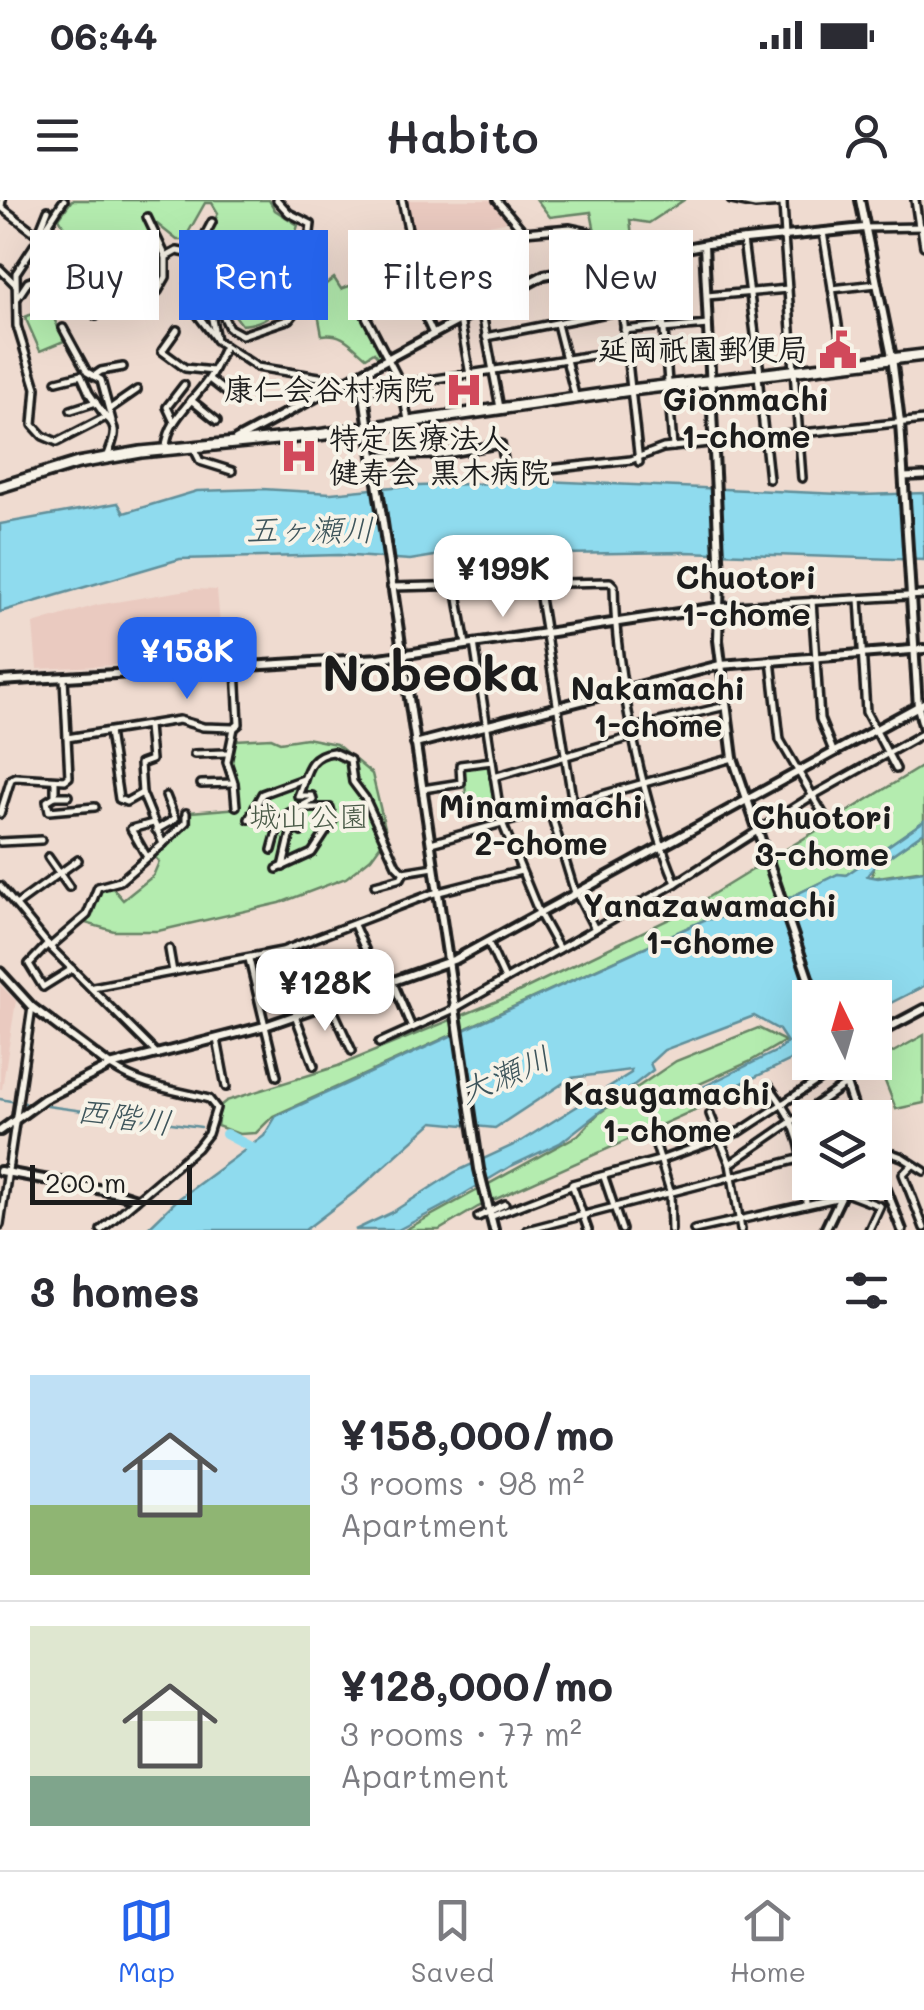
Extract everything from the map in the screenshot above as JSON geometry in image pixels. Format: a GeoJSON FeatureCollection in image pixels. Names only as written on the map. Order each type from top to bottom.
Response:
{"type":"FeatureCollection","features":[{"type":"Feature","properties":{"kind":"highway"},"geometry":{"type":"LineString","coordinates":[[0,488],[78,463],[107,458],[370,429],[668,385],[924,356]]}},
{"type":"Feature","properties":{"kind":"street"},"geometry":{"type":"LineString","coordinates":[[2,200],[1,207],[30,231]]}},
{"type":"Feature","properties":{"kind":"street"},"geometry":{"type":"LineString","coordinates":[[44,230],[64,200]]}},
{"type":"Feature","properties":{"kind":"street"},"geometry":{"type":"LineString","coordinates":[[216,340],[211,314],[214,306],[222,312],[229,328],[242,335],[290,319],[294,314],[296,276],[306,264],[311,224],[290,213],[277,200]]}},
{"type":"Feature","properties":{"kind":"street"},"geometry":{"type":"LineString","coordinates":[[402,200],[408,230]]}},
{"type":"Feature","properties":{"kind":"street"},"geometry":{"type":"LineString","coordinates":[[497,200],[524,232],[580,230]]}},
{"type":"Feature","properties":{"kind":"street"},"geometry":{"type":"LineString","coordinates":[[730,200],[755,205],[783,202],[802,478]]}},
{"type":"Feature","properties":{"kind":"street"},"geometry":{"type":"LineString","coordinates":[[379,1043],[456,1011],[676,883],[812,796],[924,731],[900,422],[892,357],[860,200]]}},
{"type":"Feature","properties":{"kind":"street"},"geometry":{"type":"LineString","coordinates":[[914,200],[924,246]]}},
{"type":"Feature","properties":{"kind":"street"},"geometry":{"type":"LineString","coordinates":[[42,230],[48,210]]}},
{"type":"Feature","properties":{"kind":"street"},"geometry":{"type":"LineString","coordinates":[[147,218],[166,257],[166,277],[159,288]]}},
{"type":"Feature","properties":{"kind":"street"},"geometry":{"type":"LineString","coordinates":[[208,230],[212,222]]}},
{"type":"Feature","properties":{"kind":"street"},"geometry":{"type":"LineString","coordinates":[[693,246],[864,228],[921,227]]}},
{"type":"Feature","properties":{"kind":"street"},"geometry":{"type":"LineString","coordinates":[[822,232],[844,363]]}},
{"type":"Feature","properties":{"kind":"street"},"geometry":{"type":"LineString","coordinates":[[743,240],[768,478]]}},
{"type":"Feature","properties":{"kind":"street"},"geometry":{"type":"LineString","coordinates":[[704,244],[720,577],[720,666],[732,758],[809,980]]}},
{"type":"Feature","properties":{"kind":"street"},"geometry":{"type":"LineString","coordinates":[[30,250],[17,268],[16,300],[18,326],[36,388],[32,425],[58,442],[109,419]]}},
{"type":"Feature","properties":{"kind":"street"},"geometry":{"type":"LineString","coordinates":[[166,257],[179,251]]}},
{"type":"Feature","properties":{"kind":"street"},"geometry":{"type":"LineString","coordinates":[[0,269],[16,287]]}},
{"type":"Feature","properties":{"kind":"street"},"geometry":{"type":"LineString","coordinates":[[16,300],[30,281]]}},
{"type":"Feature","properties":{"kind":"street"},"geometry":{"type":"LineString","coordinates":[[832,289],[877,284]]}},
{"type":"Feature","properties":{"kind":"street"},"geometry":{"type":"LineString","coordinates":[[707,296],[788,289]]}},
{"type":"Feature","properties":{"kind":"street"},"geometry":{"type":"LineString","coordinates":[[204,320],[224,348],[264,371],[348,381]]}},
{"type":"Feature","properties":{"kind":"street"},"geometry":{"type":"LineString","coordinates":[[367,320],[401,384],[408,424]]}},
{"type":"Feature","properties":{"kind":"street"},"geometry":{"type":"LineString","coordinates":[[427,320],[433,334]]}},
{"type":"Feature","properties":{"kind":"street"},"geometry":{"type":"LineString","coordinates":[[214,447],[261,428],[458,320]]}},
{"type":"Feature","properties":{"kind":"street"},"geometry":{"type":"LineString","coordinates":[[460,320],[470,375]]}},
{"type":"Feature","properties":{"kind":"street"},"geometry":{"type":"LineString","coordinates":[[482,320],[501,410]]}},
{"type":"Feature","properties":{"kind":"street"},"geometry":{"type":"LineString","coordinates":[[486,337],[571,320]]}},
{"type":"Feature","properties":{"kind":"street"},"geometry":{"type":"LineString","coordinates":[[623,320],[640,458]]}},
{"type":"Feature","properties":{"kind":"street"},"geometry":{"type":"LineString","coordinates":[[663,320],[673,447]]}},
{"type":"Feature","properties":{"kind":"street"},"geometry":{"type":"LineString","coordinates":[[556,323],[576,398]]}},
{"type":"Feature","properties":{"kind":"street"},"geometry":{"type":"LineString","coordinates":[[624,330],[708,325]]}},
{"type":"Feature","properties":{"kind":"street"},"geometry":{"type":"LineString","coordinates":[[63,328],[87,372],[101,380],[111,408],[109,419]]}},
{"type":"Feature","properties":{"kind":"street"},"geometry":{"type":"LineString","coordinates":[[177,330],[162,351],[185,368],[213,371]]}},
{"type":"Feature","properties":{"kind":"street"},"geometry":{"type":"LineString","coordinates":[[166,450],[174,422],[208,379],[224,348]]}},
{"type":"Feature","properties":{"kind":"street"},"geometry":{"type":"LineString","coordinates":[[364,390],[626,350]]}},
{"type":"Feature","properties":{"kind":"street"},"geometry":{"type":"LineString","coordinates":[[94,376],[122,367]]}},
{"type":"Feature","properties":{"kind":"street"},"geometry":{"type":"LineString","coordinates":[[57,381],[79,374],[109,419],[116,434],[107,458]]}},
{"type":"Feature","properties":{"kind":"street"},"geometry":{"type":"LineString","coordinates":[[361,375],[456,1011],[494,1230]]}},
{"type":"Feature","properties":{"kind":"street"},"geometry":{"type":"LineString","coordinates":[[208,379],[227,393]]}},
{"type":"Feature","properties":{"kind":"street"},"geometry":{"type":"LineString","coordinates":[[174,422],[167,406],[184,385]]}},
{"type":"Feature","properties":{"kind":"street"},"geometry":{"type":"LineString","coordinates":[[111,408],[137,390]]}},
{"type":"Feature","properties":{"kind":"street"},"geometry":{"type":"LineString","coordinates":[[191,400],[218,421]]}},
{"type":"Feature","properties":{"kind":"street"},"geometry":{"type":"LineString","coordinates":[[71,410],[96,402]]}},
{"type":"Feature","properties":{"kind":"street"},"geometry":{"type":"LineString","coordinates":[[436,420],[440,455]]}},
{"type":"Feature","properties":{"kind":"street"},"geometry":{"type":"LineString","coordinates":[[374,456],[440,455],[501,444],[505,466],[513,473],[630,460],[673,447],[924,420]]}},
{"type":"Feature","properties":{"kind":"street"},"geometry":{"type":"LineString","coordinates":[[257,442],[261,428]]}},
{"type":"Feature","properties":{"kind":"street"},"geometry":{"type":"LineString","coordinates":[[194,448],[200,461],[232,472]]}},
{"type":"Feature","properties":{"kind":"street"},"geometry":{"type":"LineString","coordinates":[[904,479],[924,476]]}},
{"type":"Feature","properties":{"kind":"street"},"geometry":{"type":"LineString","coordinates":[[391,587],[610,582],[614,586],[614,622],[634,732],[660,846],[676,883]]}},
{"type":"Feature","properties":{"kind":"street"},"geometry":{"type":"LineString","coordinates":[[538,584],[573,804]]}},
{"type":"Feature","properties":{"kind":"street"},"geometry":{"type":"LineString","coordinates":[[456,587],[502,824],[539,913],[559,949]]}},
{"type":"Feature","properties":{"kind":"street"},"geometry":{"type":"LineString","coordinates":[[0,681],[402,655],[718,607],[924,595]]}},
{"type":"Feature","properties":{"kind":"street"},"geometry":{"type":"LineString","coordinates":[[859,598],[866,712],[896,769]]}},
{"type":"Feature","properties":{"kind":"street"},"geometry":{"type":"LineString","coordinates":[[812,601],[820,719],[834,751]]}},
{"type":"Feature","properties":{"kind":"street"},"geometry":{"type":"LineString","coordinates":[[415,744],[720,666],[919,649]]}},
{"type":"Feature","properties":{"kind":"street"},"geometry":{"type":"LineString","coordinates":[[771,660],[777,728],[796,772],[825,817]]}},
{"type":"Feature","properties":{"kind":"street"},"geometry":{"type":"LineString","coordinates":[[236,668],[239,724],[234,728],[226,762],[234,783],[236,806]]}},
{"type":"Feature","properties":{"kind":"street"},"geometry":{"type":"LineString","coordinates":[[0,814],[15,777],[68,777],[64,678]]}},
{"type":"Feature","properties":{"kind":"street"},"geometry":{"type":"LineString","coordinates":[[0,1132],[44,1099],[110,1066],[265,1026],[449,961],[921,705]]}},
{"type":"Feature","properties":{"kind":"street"},"geometry":{"type":"LineString","coordinates":[[494,778],[726,706]]}},
{"type":"Feature","properties":{"kind":"street"},"geometry":{"type":"LineString","coordinates":[[68,738],[186,719],[203,727],[234,728]]}},
{"type":"Feature","properties":{"kind":"street"},"geometry":{"type":"LineString","coordinates":[[148,726],[151,760],[140,764],[142,793],[164,844]]}},
{"type":"Feature","properties":{"kind":"street"},"geometry":{"type":"LineString","coordinates":[[109,732],[120,800],[126,802],[142,793]]}},
{"type":"Feature","properties":{"kind":"street"},"geometry":{"type":"LineString","coordinates":[[272,850],[280,822],[288,811],[313,800],[312,796],[298,796],[311,762],[322,753],[333,752],[350,760],[356,788],[365,798],[396,865],[404,872]]}},
{"type":"Feature","properties":{"kind":"street"},"geometry":{"type":"LineString","coordinates":[[194,754],[228,753]]}},
{"type":"Feature","properties":{"kind":"street"},"geometry":{"type":"LineString","coordinates":[[431,844],[732,758]]}},
{"type":"Feature","properties":{"kind":"street"},"geometry":{"type":"LineString","coordinates":[[422,789],[461,782],[460,765],[492,761]]}},
{"type":"Feature","properties":{"kind":"street"},"geometry":{"type":"LineString","coordinates":[[249,819],[262,794],[303,779]]}},
{"type":"Feature","properties":{"kind":"street"},"geometry":{"type":"LineString","coordinates":[[55,780],[55,796]]}},
{"type":"Feature","properties":{"kind":"street"},"geometry":{"type":"LineString","coordinates":[[201,784],[234,783]]}},
{"type":"Feature","properties":{"kind":"street"},"geometry":{"type":"LineString","coordinates":[[68,796],[55,796],[47,801],[52,813],[95,807]]}},
{"type":"Feature","properties":{"kind":"street"},"geometry":{"type":"LineString","coordinates":[[146,857],[131,829],[174,822],[166,796]]}},
{"type":"Feature","properties":{"kind":"street"},"geometry":{"type":"LineString","coordinates":[[288,811],[323,806],[333,811],[334,818],[315,850],[280,868],[291,833],[298,828],[301,832]]}},
{"type":"Feature","properties":{"kind":"street"},"geometry":{"type":"LineString","coordinates":[[550,811],[576,892],[595,928]]}},
{"type":"Feature","properties":{"kind":"street"},"geometry":{"type":"LineString","coordinates":[[72,969],[43,987],[29,964],[84,919],[98,887],[120,881],[146,857],[154,855],[186,822],[186,813]]}},
{"type":"Feature","properties":{"kind":"street"},"geometry":{"type":"LineString","coordinates":[[0,842],[41,840]]}},
{"type":"Feature","properties":{"kind":"street"},"geometry":{"type":"LineString","coordinates":[[48,857],[70,888]]}},
{"type":"Feature","properties":{"kind":"street"},"geometry":{"type":"LineString","coordinates":[[16,905],[78,860]]}},
{"type":"Feature","properties":{"kind":"street"},"geometry":{"type":"LineString","coordinates":[[404,872],[434,867]]}},
{"type":"Feature","properties":{"kind":"street"},"geometry":{"type":"LineString","coordinates":[[93,988],[282,952],[438,893],[521,871]]}},
{"type":"Feature","properties":{"kind":"street"},"geometry":{"type":"LineString","coordinates":[[374,885],[401,878],[404,872]]}},
{"type":"Feature","properties":{"kind":"street"},"geometry":{"type":"LineString","coordinates":[[0,886],[49,946],[158,1055]]}},
{"type":"Feature","properties":{"kind":"street"},"geometry":{"type":"LineString","coordinates":[[354,925],[380,985]]}},
{"type":"Feature","properties":{"kind":"street"},"geometry":{"type":"LineString","coordinates":[[488,942],[504,980]]}},
{"type":"Feature","properties":{"kind":"street"},"geometry":{"type":"LineString","coordinates":[[169,949],[173,972]]}},
{"type":"Feature","properties":{"kind":"street"},"geometry":{"type":"LineString","coordinates":[[248,959],[277,1076]]}},
{"type":"Feature","properties":{"kind":"street"},"geometry":{"type":"LineString","coordinates":[[0,972],[32,1007],[128,1078],[210,1099],[216,1108],[202,1142],[102,1230]]}},
{"type":"Feature","properties":{"kind":"street"},"geometry":{"type":"LineString","coordinates":[[394,983],[412,1028]]}},
{"type":"Feature","properties":{"kind":"street"},"geometry":{"type":"LineString","coordinates":[[330,1003],[352,1051]]}},
{"type":"Feature","properties":{"kind":"street"},"geometry":{"type":"LineString","coordinates":[[0,1225],[4,1172],[32,1007]]}},
{"type":"Feature","properties":{"kind":"street"},"geometry":{"type":"LineString","coordinates":[[892,1026],[924,1009]]}},
{"type":"Feature","properties":{"kind":"street"},"geometry":{"type":"LineString","coordinates":[[295,1016],[314,1066]]}},
{"type":"Feature","properties":{"kind":"street"},"geometry":{"type":"LineString","coordinates":[[218,1039],[226,1087]]}},
{"type":"Feature","properties":{"kind":"street"},"geometry":{"type":"LineString","coordinates":[[478,1217],[662,1160],[741,1131],[816,1080]]}},
{"type":"Feature","properties":{"kind":"street"},"geometry":{"type":"LineString","coordinates":[[845,1080],[851,1100]]}},
{"type":"Feature","properties":{"kind":"street"},"geometry":{"type":"LineString","coordinates":[[824,1100],[846,1084]]}},
{"type":"Feature","properties":{"kind":"street"},"geometry":{"type":"LineString","coordinates":[[769,1086],[792,1120]]}},
{"type":"Feature","properties":{"kind":"street"},"geometry":{"type":"LineString","coordinates":[[710,1114],[730,1164],[741,1230]]}},
{"type":"Feature","properties":{"kind":"street"},"geometry":{"type":"LineString","coordinates":[[730,1164],[792,1123]]}},
{"type":"Feature","properties":{"kind":"street"},"geometry":{"type":"LineString","coordinates":[[654,1140],[670,1191],[671,1230]]}},
{"type":"Feature","properties":{"kind":"street"},"geometry":{"type":"LineString","coordinates":[[892,1153],[924,1172]]}},
{"type":"Feature","properties":{"kind":"street"},"geometry":{"type":"LineString","coordinates":[[527,1230],[792,1161]]}},
{"type":"Feature","properties":{"kind":"street"},"geometry":{"type":"LineString","coordinates":[[912,1165],[903,1174],[924,1228]]}},
{"type":"Feature","properties":{"kind":"street"},"geometry":{"type":"LineString","coordinates":[[4,1172],[114,1192],[136,1200]]}},
{"type":"Feature","properties":{"kind":"street"},"geometry":{"type":"LineString","coordinates":[[604,1177],[622,1230]]}},
{"type":"Feature","properties":{"kind":"street"},"geometry":{"type":"LineString","coordinates":[[572,1186],[588,1230]]}},
{"type":"Feature","properties":{"kind":"street"},"geometry":{"type":"LineString","coordinates":[[806,1200],[806,1204]]}},
{"type":"Feature","properties":{"kind":"street"},"geometry":{"type":"LineString","coordinates":[[694,1230],[820,1200]]}},
{"type":"Feature","properties":{"kind":"street"},"geometry":{"type":"LineString","coordinates":[[825,1230],[839,1200]]}},
{"type":"Feature","properties":{"kind":"street"},"geometry":{"type":"LineString","coordinates":[[862,1200],[878,1205],[890,1200],[902,1230]]}},
{"type":"Feature","properties":{"kind":"street"},"geometry":{"type":"LineString","coordinates":[[489,1213],[505,1204]]}},
{"type":"Feature","properties":{"kind":"street"},"geometry":{"type":"LineString","coordinates":[[869,1230],[878,1205]]}},
{"type":"Feature","properties":{"kind":"shaded area"},"geometry":{"type":"Polygon","coordinates":[[[404,200],[494,200],[510,221],[489,225],[490,230],[410,230],[404,200]]]}},
{"type":"Feature","properties":{"kind":"shaded area"},"geometry":{"type":"Polygon","coordinates":[[[194,589],[217,590],[223,660],[37,669],[33,624],[97,605],[194,589]]]}},
{"type":"Feature","properties":{"kind":"shaded area"},"geometry":{"type":"Polygon","coordinates":[[[0,985],[16,1001],[2,1089],[0,1089],[0,985]]]}},
{"type":"Feature","properties":{"kind":"green space"},"geometry":{"type":"Polygon","coordinates":[[[72,200],[269,200],[275,210],[298,225],[297,230],[211,230],[218,213],[212,203],[205,203],[190,230],[179,230],[179,240],[157,224],[151,230],[66,230],[59,218],[72,200]]]}},
{"type":"Feature","properties":{"kind":"green space"},"geometry":{"type":"Polygon","coordinates":[[[537,200],[684,200],[649,223],[630,220],[631,230],[595,230],[591,212],[550,217],[537,200]]]}},
{"type":"Feature","properties":{"kind":"green space"},"geometry":{"type":"Polygon","coordinates":[[[334,278],[341,289],[348,286],[348,320],[364,320],[385,354],[378,357],[374,352],[366,357],[342,337],[322,335],[319,320],[328,320],[328,283],[334,278]]]}},
{"type":"Feature","properties":{"kind":"green space"},"geometry":{"type":"Polygon","coordinates":[[[25,317],[55,320],[64,341],[40,351],[25,317]]]}},
{"type":"Feature","properties":{"kind":"green space"},"geometry":{"type":"Polygon","coordinates":[[[238,320],[260,320],[256,322],[242,325],[238,320]]]}},
{"type":"Feature","properties":{"kind":"green space","name":"城山公園"},"geometry":{"type":"Polygon","coordinates":[[[271,738],[280,742],[306,738],[336,744],[372,774],[387,836],[371,858],[346,878],[280,903],[158,931],[114,931],[82,922],[100,888],[111,886],[123,900],[153,876],[159,862],[155,857],[191,824],[191,812],[239,808],[237,782],[228,757],[236,740],[271,738]]]}},
{"type":"Feature","properties":{"kind":"green space"},"geometry":{"type":"Polygon","coordinates":[[[487,763],[495,805],[468,812],[463,767],[487,763]]]}},
{"type":"Feature","properties":{"kind":"green space"},"geometry":{"type":"Polygon","coordinates":[[[924,765],[924,821],[846,875],[838,874],[762,911],[704,920],[273,1116],[256,1133],[239,1134],[217,1126],[220,1106],[226,1101],[338,1066],[512,995],[682,913],[924,765]]]}},
{"type":"Feature","properties":{"kind":"green space"},"geometry":{"type":"Polygon","coordinates":[[[924,832],[924,870],[872,878],[874,867],[924,832]]]}},
{"type":"Feature","properties":{"kind":"green space"},"geometry":{"type":"Polygon","coordinates":[[[758,1028],[785,1041],[697,1085],[706,1101],[699,1108],[478,1207],[439,1230],[405,1230],[578,1135],[598,1114],[676,1061],[758,1028]]]}},
{"type":"Feature","properties":{"kind":"green space"},"geometry":{"type":"Polygon","coordinates":[[[924,1035],[924,1103],[896,1109],[885,1080],[892,1080],[892,1053],[924,1035]]]}},
{"type":"Feature","properties":{"kind":"water","name":"五ヶ瀬川"},"geometry":{"type":"Polygon","coordinates":[[[544,481],[862,495],[924,493],[924,560],[685,552],[559,554],[557,565],[444,562],[441,555],[410,560],[339,555],[180,559],[0,612],[0,524],[118,503],[124,513],[197,491],[331,493],[544,481]]]}},
{"type":"Feature","properties":{"kind":"water","name":"大瀬川"},"geometry":{"type":"Polygon","coordinates":[[[924,821],[924,832],[867,876],[924,871],[924,986],[892,1002],[892,980],[792,980],[792,1060],[709,1099],[701,1088],[779,1050],[787,1042],[779,1030],[754,1016],[664,1050],[650,1063],[653,1070],[560,1143],[398,1230],[355,1230],[391,1213],[455,1172],[518,1143],[631,1070],[571,1078],[495,1128],[433,1122],[360,1188],[305,1230],[146,1230],[177,1200],[264,1136],[276,1116],[704,920],[762,911],[838,874],[846,875],[924,821]]]}},
{"type":"Feature","properties":{"kind":"waterway"},"geometry":{"type":"LineString","coordinates":[[0,1099],[16,1102]]}},
{"type":"Feature","properties":{"kind":"waterway"},"geometry":{"type":"LineString","coordinates":[[21,1102],[25,1103]]}},
{"type":"Feature","properties":{"kind":"waterway","name":"西階川"},"geometry":{"type":"LineString","coordinates":[[47,1106],[201,1127]]}},
{"type":"Feature","properties":{"kind":"waterway","name":"西階川"},"geometry":{"type":"LineString","coordinates":[[226,1134],[258,1151]]}},
{"type":"Feature","properties":{"kind":"place","name":"延岡祇園郵便局"},"geometry":{"type":"Point","coordinates":[838,350]}},
{"type":"Feature","properties":{"kind":"place","name":"康仁会谷村病院"},"geometry":{"type":"Point","coordinates":[464,390]}},
{"type":"Feature","properties":{"kind":"place","name":"特定医療法人 健寿会 黒木病院"},"geometry":{"type":"Point","coordinates":[299,456]}},
{"type":"Feature","properties":{"kind":"district","name":"Gionmachi 1-chome"},"geometry":{"type":"Point","coordinates":[746,418]}},
{"type":"Feature","properties":{"kind":"district","name":"Chuotori 1-chome"},"geometry":{"type":"Point","coordinates":[746,596]}},
{"type":"Feature","properties":{"kind":"district","name":"Nobeoka"},"geometry":{"type":"Point","coordinates":[431,673]}},
{"type":"Feature","properties":{"kind":"district","name":"Nakamachi 1-chome"},"geometry":{"type":"Point","coordinates":[658,708]}},
{"type":"Feature","properties":{"kind":"district","name":"Minamimachi 2-chome"},"geometry":{"type":"Point","coordinates":[541,826]}},
{"type":"Feature","properties":{"kind":"district","name":"Chuotori 3-chome"},"geometry":{"type":"Point","coordinates":[822,836]}},
{"type":"Feature","properties":{"kind":"district","name":"Yanazawamachi 1-chome"},"geometry":{"type":"Point","coordinates":[710,924]}},
{"type":"Feature","properties":{"kind":"district","name":"Kasugamachi 1-chome"},"geometry":{"type":"Point","coordinates":[667,1112]}}]}
